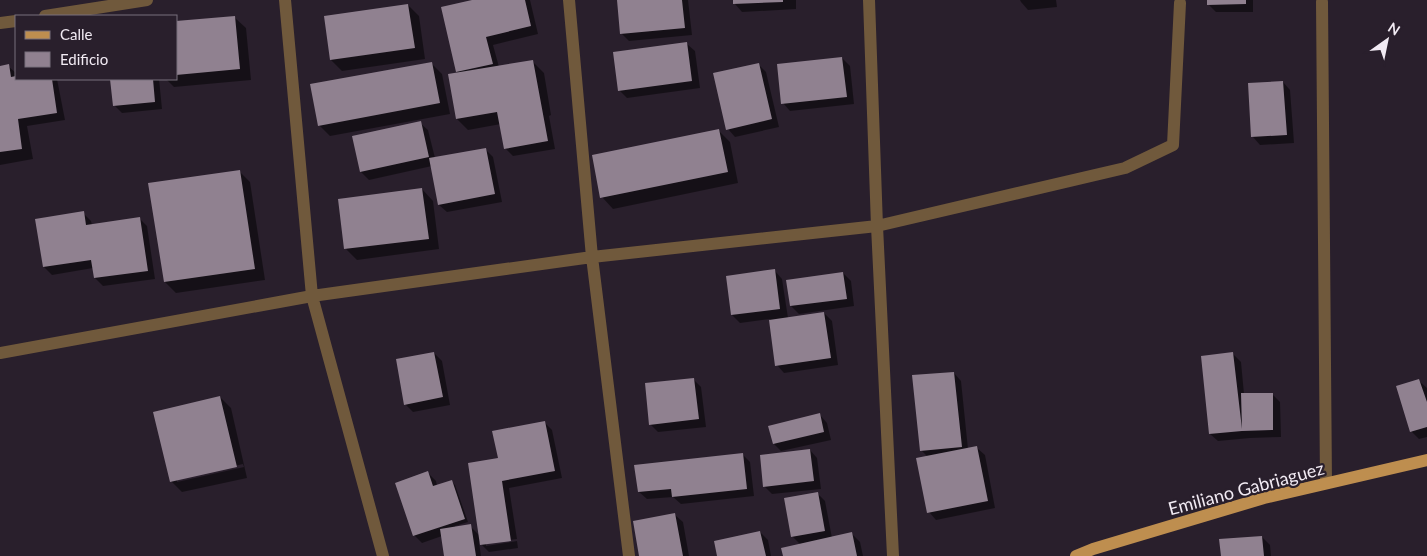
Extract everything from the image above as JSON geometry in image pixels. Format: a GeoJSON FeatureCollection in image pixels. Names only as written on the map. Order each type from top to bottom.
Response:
{"type":"FeatureCollection","features":[{"type":"Feature","properties":{"kind":"main road","name":"Emiliano Gabriaguez"},"geometry":{"type":"LineString","coordinates":[[1076,556],[1093,549],[1264,498],[1427,460]]}},
{"type":"Feature","properties":{"kind":"street"},"geometry":{"type":"LineString","coordinates":[[51,15],[148,0]]}},
{"type":"Feature","properties":{"kind":"street"},"geometry":{"type":"LineString","coordinates":[[285,0],[312,296],[383,556]]}},
{"type":"Feature","properties":{"kind":"street"},"geometry":{"type":"LineString","coordinates":[[569,0],[592,258],[629,556]]}},
{"type":"Feature","properties":{"kind":"street"},"geometry":{"type":"LineString","coordinates":[[869,0],[877,226],[893,556]]}},
{"type":"Feature","properties":{"kind":"street"},"geometry":{"type":"LineString","coordinates":[[1322,2],[1326,484]]}},
{"type":"Feature","properties":{"kind":"street"},"geometry":{"type":"LineString","coordinates":[[0,353],[312,296],[592,258],[877,226],[1125,168],[1174,145],[1180,3]]}},
{"type":"Feature","properties":{"kind":"street"},"geometry":{"type":"LineString","coordinates":[[0,24],[15,21]]}},
{"type":"Feature","properties":{"kind":"building"},"geometry":{"type":"Polygon","coordinates":[[[472,0],[525,0],[531,26],[486,37],[493,64],[456,72],[441,7],[472,0]]]}},
{"type":"Feature","properties":{"kind":"building"},"geometry":{"type":"Polygon","coordinates":[[[617,0],[682,0],[685,28],[620,34],[617,0]]]}},
{"type":"Feature","properties":{"kind":"building"},"geometry":{"type":"Polygon","coordinates":[[[733,0],[783,0],[783,2],[733,4],[733,0]]]}},
{"type":"Feature","properties":{"kind":"building"},"geometry":{"type":"Polygon","coordinates":[[[1207,0],[1246,0],[1246,4],[1207,5],[1207,0]]]}},
{"type":"Feature","properties":{"kind":"building"},"geometry":{"type":"Polygon","coordinates":[[[408,4],[415,48],[330,60],[324,16],[408,4]]]}},
{"type":"Feature","properties":{"kind":"building"},"geometry":{"type":"Polygon","coordinates":[[[235,16],[240,69],[178,75],[178,21],[235,16]]]}},
{"type":"Feature","properties":{"kind":"building"},"geometry":{"type":"Polygon","coordinates":[[[687,42],[692,81],[618,91],[613,52],[687,42]]]}},
{"type":"Feature","properties":{"kind":"building"},"geometry":{"type":"Polygon","coordinates":[[[842,57],[847,97],[781,104],[777,64],[842,57]]]}},
{"type":"Feature","properties":{"kind":"building"},"geometry":{"type":"Polygon","coordinates":[[[533,60],[548,141],[504,149],[497,112],[456,119],[448,74],[533,60]]]}},
{"type":"Feature","properties":{"kind":"building"},"geometry":{"type":"Polygon","coordinates":[[[432,62],[440,103],[318,126],[310,84],[432,62]]]}},
{"type":"Feature","properties":{"kind":"building"},"geometry":{"type":"Polygon","coordinates":[[[759,63],[772,119],[726,130],[713,73],[759,63]]]}},
{"type":"Feature","properties":{"kind":"building"},"geometry":{"type":"Polygon","coordinates":[[[9,64],[11,77],[15,76],[15,80],[52,80],[57,113],[18,119],[22,149],[0,152],[0,66],[9,64]]]}},
{"type":"Feature","properties":{"kind":"building"},"geometry":{"type":"Polygon","coordinates":[[[110,80],[153,80],[155,102],[113,106],[110,80]]]}},
{"type":"Feature","properties":{"kind":"building"},"geometry":{"type":"Polygon","coordinates":[[[1283,81],[1287,135],[1251,137],[1248,83],[1283,81]]]}},
{"type":"Feature","properties":{"kind":"building"},"geometry":{"type":"Polygon","coordinates":[[[421,121],[429,157],[360,172],[352,136],[421,121]]]}},
{"type":"Feature","properties":{"kind":"building"},"geometry":{"type":"Polygon","coordinates":[[[719,129],[728,172],[600,198],[592,155],[719,129]]]}},
{"type":"Feature","properties":{"kind":"building"},"geometry":{"type":"Polygon","coordinates":[[[486,148],[495,194],[438,205],[429,158],[486,148]]]}},
{"type":"Feature","properties":{"kind":"building"},"geometry":{"type":"Polygon","coordinates":[[[240,170],[255,269],[164,282],[148,183],[240,170]]]}},
{"type":"Feature","properties":{"kind":"building"},"geometry":{"type":"Polygon","coordinates":[[[422,188],[429,239],[344,249],[338,199],[422,188]]]}},
{"type":"Feature","properties":{"kind":"building"},"geometry":{"type":"Polygon","coordinates":[[[84,211],[86,225],[140,217],[148,271],[94,278],[91,260],[43,267],[35,219],[84,211]]]}},
{"type":"Feature","properties":{"kind":"building"},"geometry":{"type":"Polygon","coordinates":[[[775,269],[780,309],[731,315],[726,276],[775,269]]]}},
{"type":"Feature","properties":{"kind":"building"},"geometry":{"type":"Polygon","coordinates":[[[843,272],[847,299],[790,306],[786,280],[843,272]]]}},
{"type":"Feature","properties":{"kind":"building"},"geometry":{"type":"Polygon","coordinates":[[[824,312],[831,358],[775,366],[769,320],[824,312]]]}},
{"type":"Feature","properties":{"kind":"building"},"geometry":{"type":"Polygon","coordinates":[[[434,352],[443,397],[404,405],[396,359],[434,352]]]}},
{"type":"Feature","properties":{"kind":"building"},"geometry":{"type":"Polygon","coordinates":[[[1233,352],[1242,429],[1241,393],[1273,393],[1273,430],[1209,434],[1201,356],[1233,352]]]}},
{"type":"Feature","properties":{"kind":"building"},"geometry":{"type":"Polygon","coordinates":[[[954,372],[962,447],[920,451],[912,375],[954,372]]]}},
{"type":"Feature","properties":{"kind":"building"},"geometry":{"type":"Polygon","coordinates":[[[694,378],[699,419],[649,425],[645,383],[694,378]]]}},
{"type":"Feature","properties":{"kind":"building"},"geometry":{"type":"Polygon","coordinates":[[[1419,379],[1427,402],[1427,427],[1410,432],[1396,386],[1419,379]]]}},
{"type":"Feature","properties":{"kind":"building"},"geometry":{"type":"Polygon","coordinates":[[[220,396],[237,467],[170,482],[153,412],[220,396]]]}},
{"type":"Feature","properties":{"kind":"building"},"geometry":{"type":"Polygon","coordinates":[[[820,413],[824,432],[773,444],[768,426],[820,413]]]}},
{"type":"Feature","properties":{"kind":"building"},"geometry":{"type":"Polygon","coordinates":[[[545,421],[555,471],[502,481],[511,541],[480,545],[468,463],[498,458],[492,431],[545,421]]]}},
{"type":"Feature","properties":{"kind":"building"},"geometry":{"type":"Polygon","coordinates":[[[977,446],[988,501],[927,513],[916,458],[977,446]]]}},
{"type":"Feature","properties":{"kind":"building"},"geometry":{"type":"Polygon","coordinates":[[[810,449],[814,481],[763,487],[760,455],[810,449]]]}},
{"type":"Feature","properties":{"kind":"building"},"geometry":{"type":"Polygon","coordinates":[[[743,453],[747,489],[672,497],[671,489],[638,492],[634,465],[743,453]]]}},
{"type":"Feature","properties":{"kind":"building"},"geometry":{"type":"Polygon","coordinates":[[[428,471],[433,486],[452,480],[465,519],[413,536],[395,483],[428,471]]]}},
{"type":"Feature","properties":{"kind":"building"},"geometry":{"type":"Polygon","coordinates":[[[818,492],[825,531],[791,537],[784,498],[818,492]]]}},
{"type":"Feature","properties":{"kind":"building"},"geometry":{"type":"Polygon","coordinates":[[[675,513],[683,556],[639,556],[633,521],[675,513]]]}},
{"type":"Feature","properties":{"kind":"building"},"geometry":{"type":"Polygon","coordinates":[[[471,524],[476,556],[444,556],[440,529],[471,524]]]}},
{"type":"Feature","properties":{"kind":"building"},"geometry":{"type":"Polygon","coordinates":[[[760,531],[766,556],[717,556],[714,541],[760,531]]]}},
{"type":"Feature","properties":{"kind":"building"},"geometry":{"type":"Polygon","coordinates":[[[852,532],[857,556],[783,556],[781,548],[852,532]]]}},
{"type":"Feature","properties":{"kind":"building"},"geometry":{"type":"Polygon","coordinates":[[[1262,536],[1264,556],[1221,556],[1219,539],[1262,536]]]}}]}
